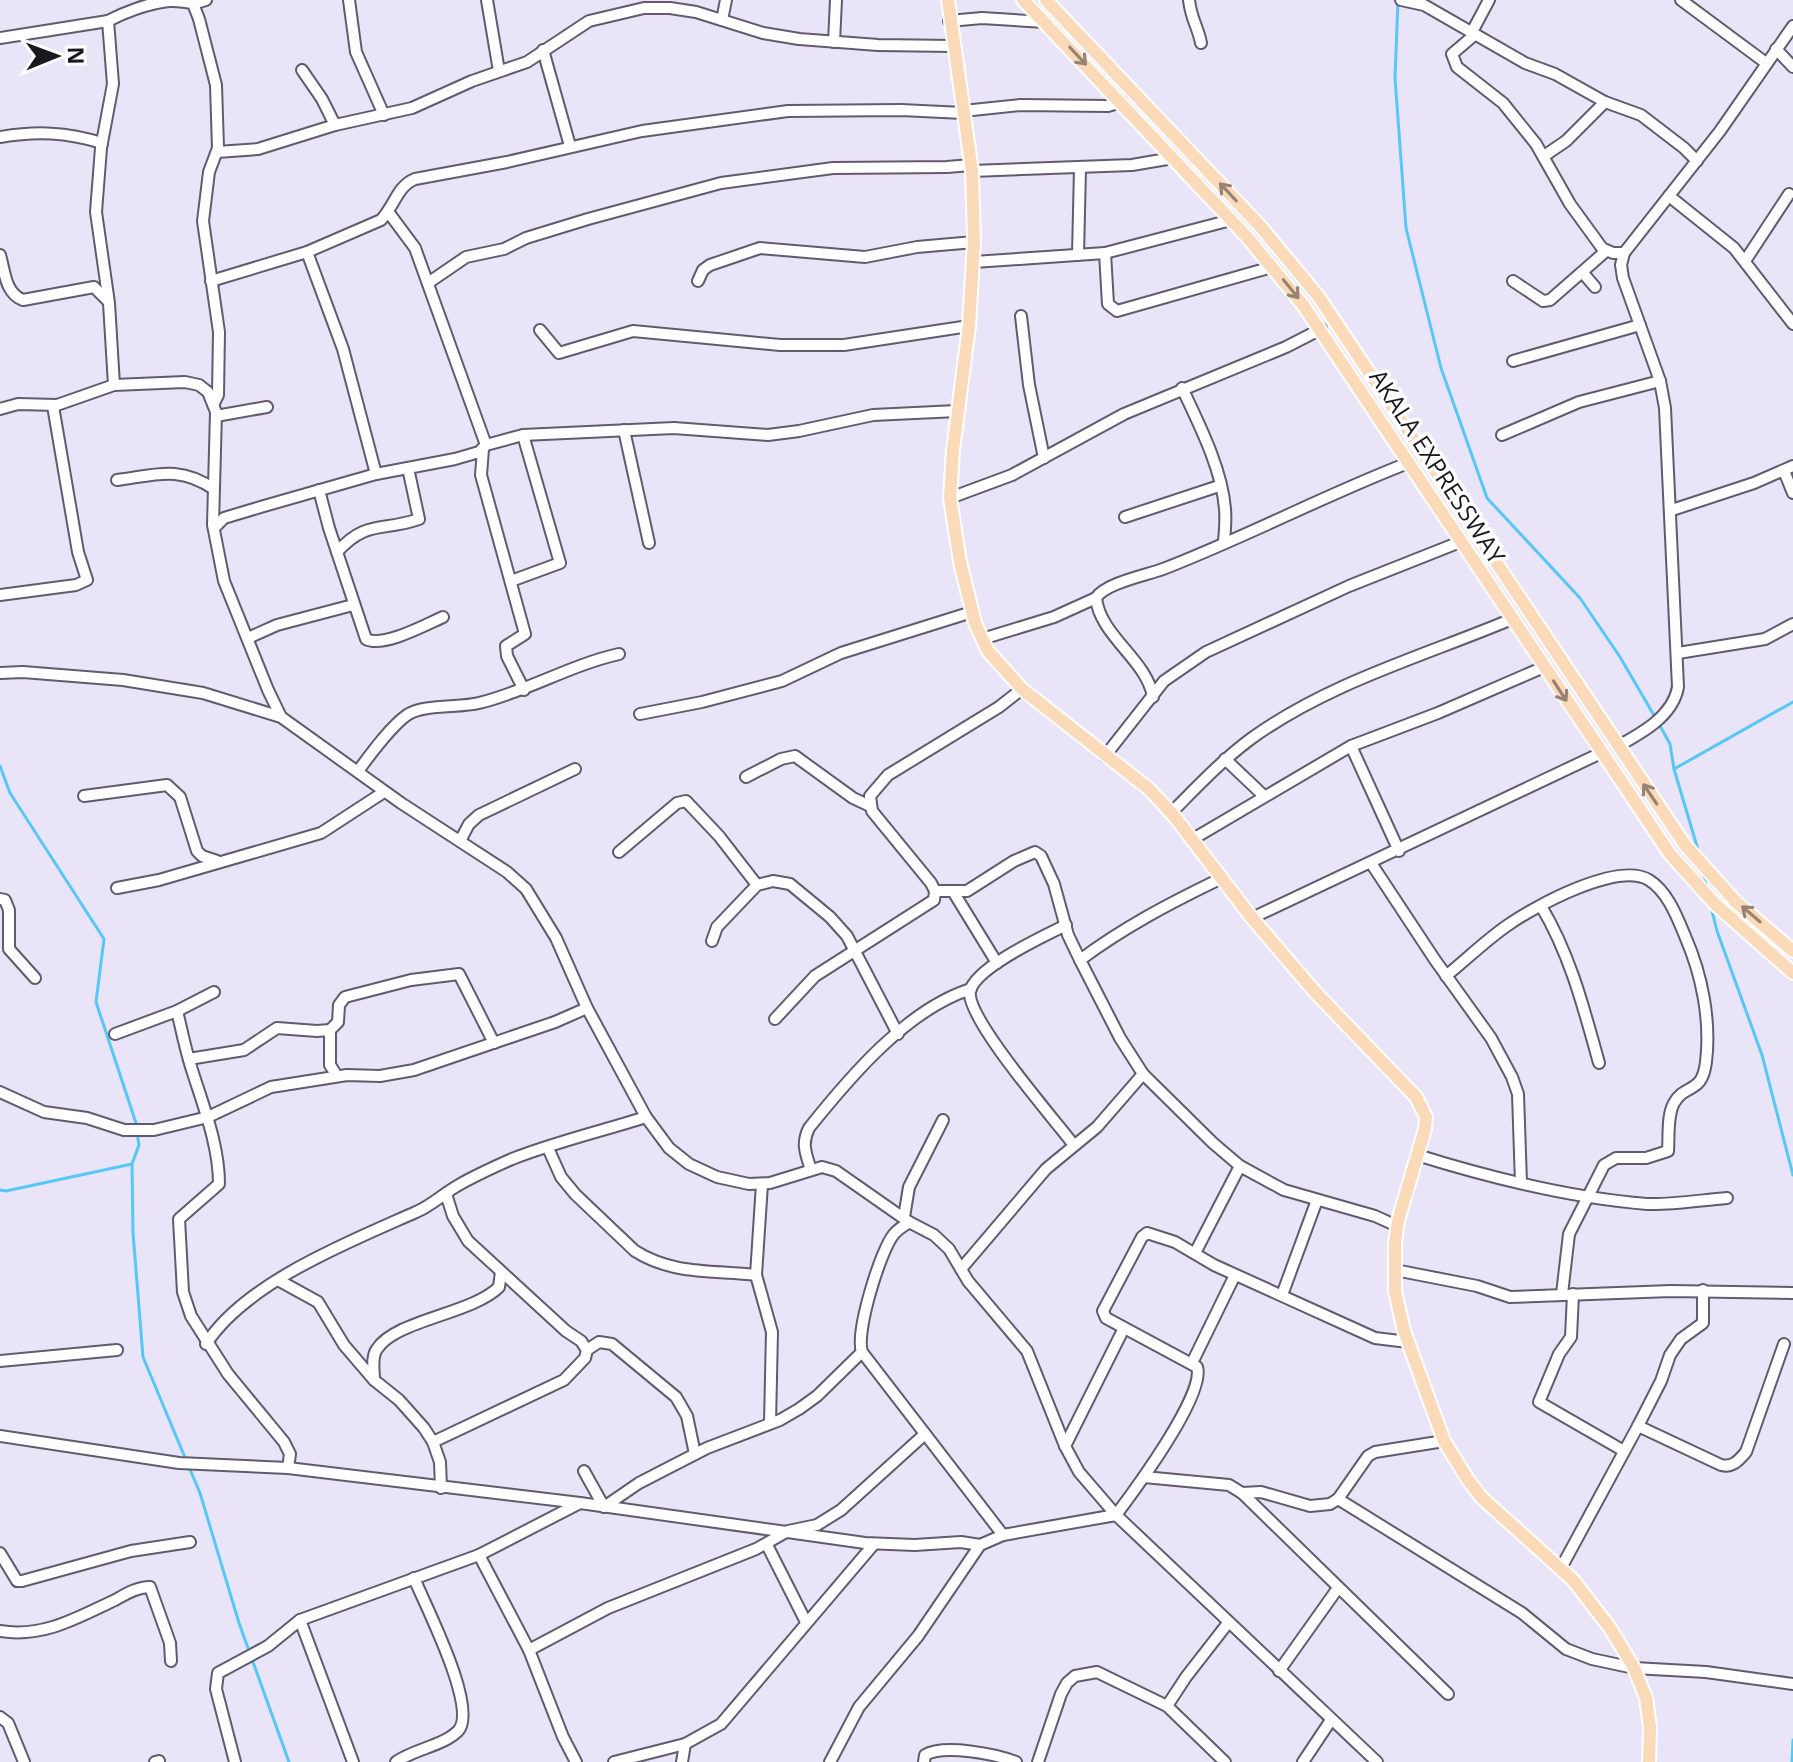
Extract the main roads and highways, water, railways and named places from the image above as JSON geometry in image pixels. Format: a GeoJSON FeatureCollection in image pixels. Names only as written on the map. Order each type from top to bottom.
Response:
{"type":"FeatureCollection","features":[{"type":"Feature","properties":{"kind":"main road"},"geometry":{"type":"LineString","coordinates":[[948,0],[972,168],[974,242],[969,326],[957,411],[950,498],[960,562],[982,639],[988,651],[1022,689],[1149,789],[1193,839],[1252,918],[1315,992],[1416,1097],[1426,1117],[1425,1129],[1397,1226],[1395,1270],[1395,1291],[1408,1342],[1444,1441],[1482,1498],[1561,1568],[1590,1600],[1634,1668],[1646,1698],[1650,1727],[1649,1762]]}},
{"type":"Feature","properties":{"kind":"main road","name":"AKALA EXPRESSWAY"},"geometry":{"type":"LineString","coordinates":[[1023,0],[1272,267],[1321,329],[1670,854],[1716,905],[1793,973]]}},
{"type":"Feature","properties":{"kind":"main road","name":"AKALA EXPRESSWAY"},"geometry":{"type":"LineString","coordinates":[[1046,0],[1260,226],[1318,296],[1685,845],[1736,902],[1793,951]]}},
{"type":"Feature","properties":{"kind":"main road"},"geometry":{"type":"LineString","coordinates":[[1525,639],[1540,630]]}},
{"type":"Feature","properties":{"kind":"main road"},"geometry":{"type":"LineString","coordinates":[[1670,854],[1685,845]]}},
{"type":"Feature","properties":{"kind":"waterway"},"geometry":{"type":"LineString","coordinates":[[1398,0],[1395,78],[1406,228],[1441,368],[1487,498],[1580,598],[1655,717]]}},
{"type":"Feature","properties":{"kind":"waterway"},"geometry":{"type":"LineString","coordinates":[[1674,769],[1793,702]]}},
{"type":"Feature","properties":{"kind":"waterway"},"geometry":{"type":"LineString","coordinates":[[1659,724],[1670,744],[1674,769],[1699,853]]}},
{"type":"Feature","properties":{"kind":"waterway"},"geometry":{"type":"LineString","coordinates":[[0,766],[10,793],[104,939],[96,1002],[137,1126]]}},
{"type":"Feature","properties":{"kind":"waterway"},"geometry":{"type":"LineString","coordinates":[[1703,872],[1707,888]]}},
{"type":"Feature","properties":{"kind":"waterway"},"geometry":{"type":"LineString","coordinates":[[1711,907],[1762,1055],[1793,1175]]}},
{"type":"Feature","properties":{"kind":"waterway"},"geometry":{"type":"LineString","coordinates":[[137,1133],[139,1145],[132,1164],[133,1233],[143,1357],[186,1460]]}},
{"type":"Feature","properties":{"kind":"waterway"},"geometry":{"type":"LineString","coordinates":[[0,1190],[132,1164]]}},
{"type":"Feature","properties":{"kind":"waterway"},"geometry":{"type":"LineString","coordinates":[[189,1467],[200,1493],[239,1623],[289,1762]]}},
{"type":"Feature","properties":{"kind":"waterway"},"geometry":{"type":"LineString","coordinates":[[1792,1762],[1793,1740]]}}]}
